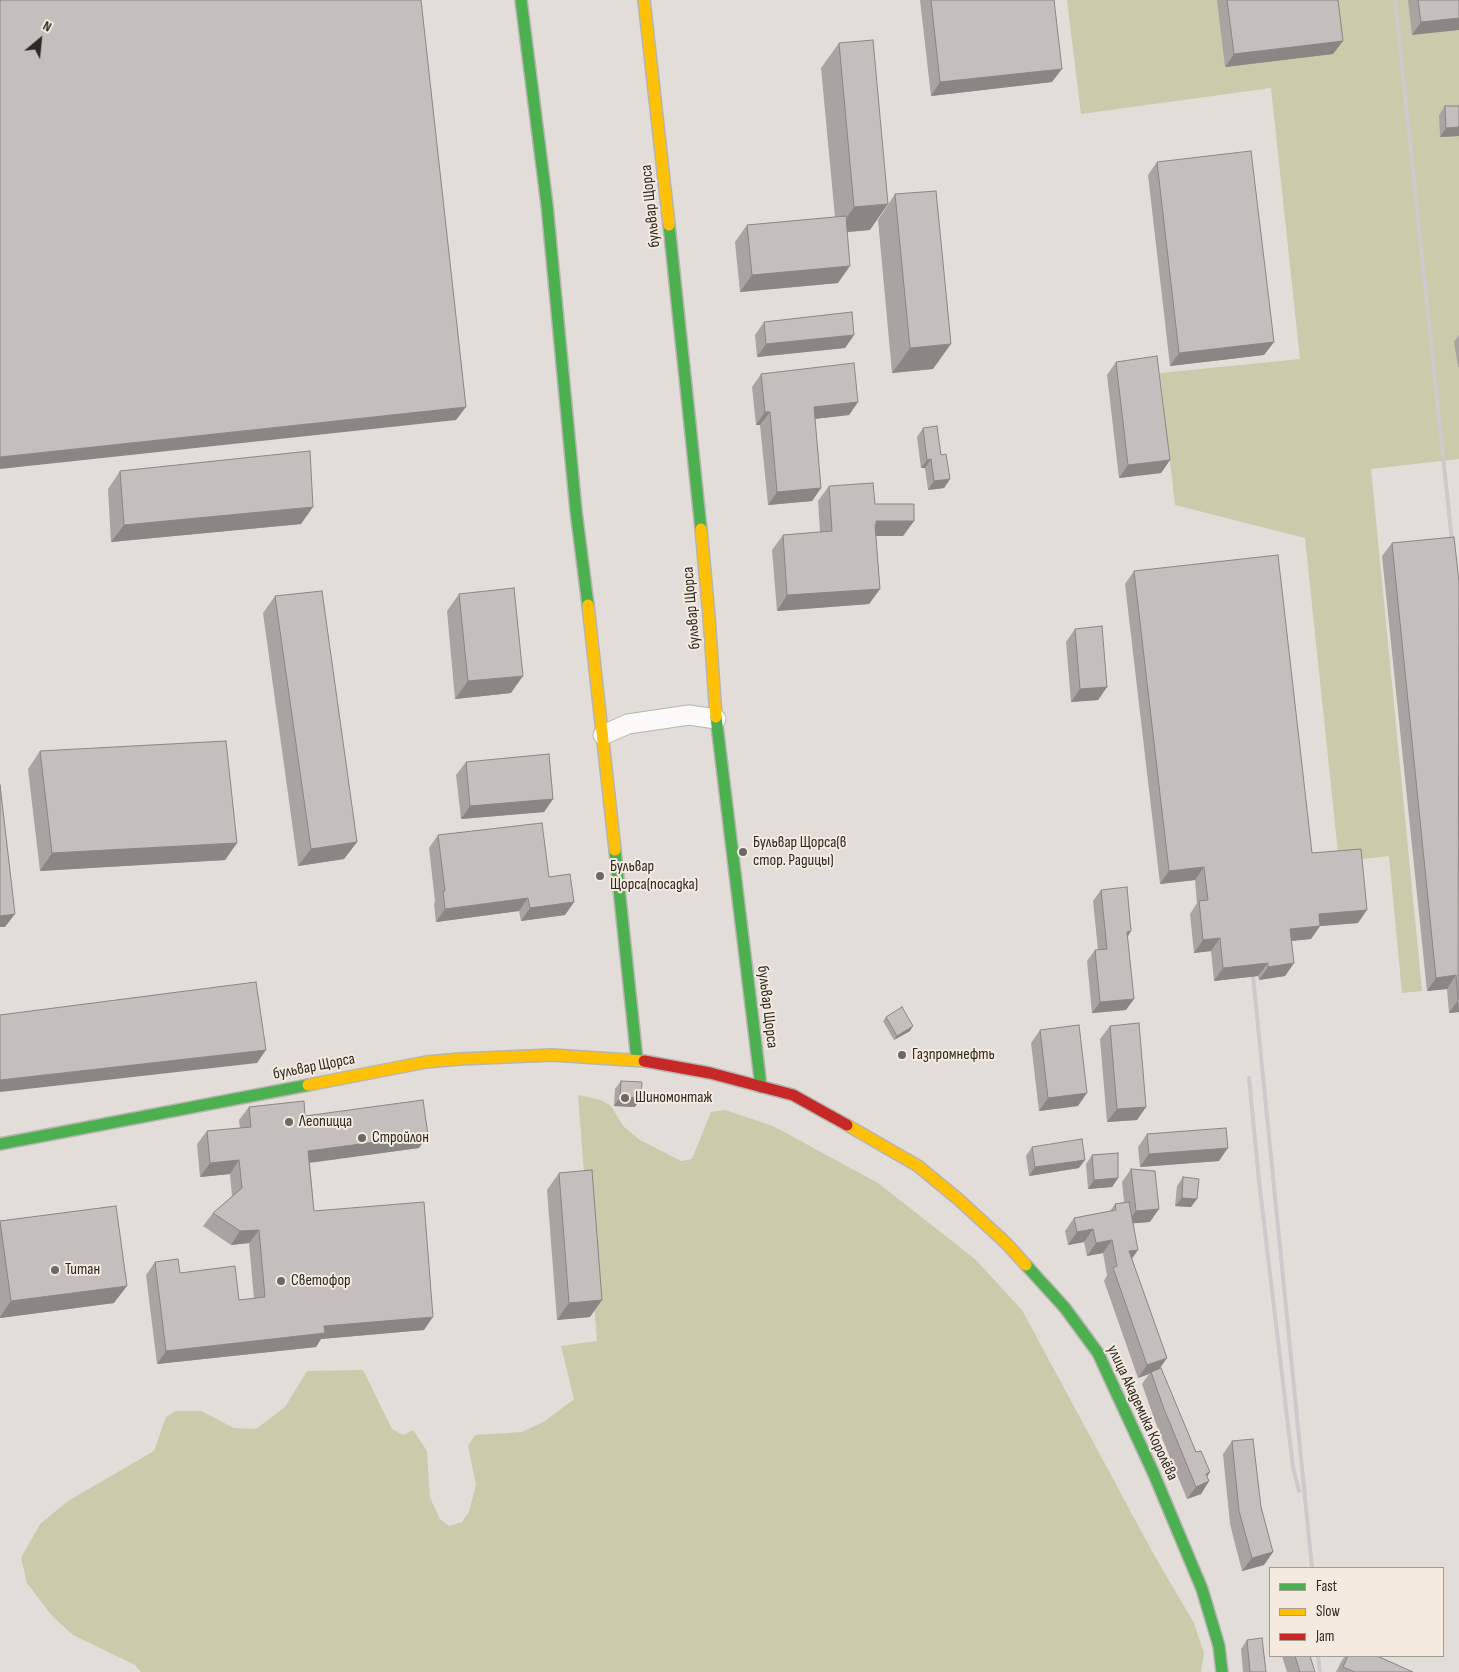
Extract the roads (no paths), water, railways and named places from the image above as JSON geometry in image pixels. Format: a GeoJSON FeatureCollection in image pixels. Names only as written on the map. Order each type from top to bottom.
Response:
{"type":"FeatureCollection","features":[{"type":"Feature","properties":{"kind":"street"},"geometry":{"type":"LineString","coordinates":[[521,0],[547,206],[576,511],[603,735],[637,1060]]}},
{"type":"Feature","properties":{"kind":"street","name":"бульвар Щорса"},"geometry":{"type":"LineString","coordinates":[[0,1144],[426,1062],[552,1055],[637,1060],[710,1073],[761,1087],[716,719],[710,616],[644,0]]}},
{"type":"Feature","properties":{"kind":"street"},"geometry":{"type":"LineString","coordinates":[[603,735],[628,724],[689,715],[716,719]]}},
{"type":"Feature","properties":{"kind":"street","name":"улица Академика Королёва"},"geometry":{"type":"LineString","coordinates":[[761,1087],[792,1095],[918,1166],[958,1199],[1006,1243],[1065,1308],[1098,1353],[1153,1472],[1202,1589],[1219,1646],[1222,1672]]}},
{"type":"Feature","properties":{"kind":"railway"},"geometry":{"type":"LineString","coordinates":[[1395,0],[1453,551]]}},
{"type":"Feature","properties":{"kind":"railway"},"geometry":{"type":"LineString","coordinates":[[1253,976],[1312,1567]]}},
{"type":"Feature","properties":{"kind":"railway"},"geometry":{"type":"LineString","coordinates":[[1249,1078],[1259,1181],[1293,1467],[1299,1491]]}},
{"type":"Feature","properties":{"kind":"railway"},"geometry":{"type":"LineString","coordinates":[[1318,1657],[1320,1672]]}},
{"type":"Feature","properties":{"kind":"place","name":"Бульвар Щорса(в стор. Радицы)"},"geometry":{"type":"Point","coordinates":[743,852]}},
{"type":"Feature","properties":{"kind":"place","name":"Бульвар Щорса(посадка)"},"geometry":{"type":"Point","coordinates":[600,876]}},
{"type":"Feature","properties":{"kind":"place","name":"Газпромнефть"},"geometry":{"type":"Point","coordinates":[902,1055]}},
{"type":"Feature","properties":{"kind":"place","name":"Шиномонтаж"},"geometry":{"type":"Point","coordinates":[625,1098]}},
{"type":"Feature","properties":{"kind":"place","name":"Леопицца"},"geometry":{"type":"Point","coordinates":[289,1122]}},
{"type":"Feature","properties":{"kind":"place","name":"Стройлон"},"geometry":{"type":"Point","coordinates":[362,1138]}},
{"type":"Feature","properties":{"kind":"place","name":"Титан"},"geometry":{"type":"Point","coordinates":[55,1270]}},
{"type":"Feature","properties":{"kind":"place","name":"Светофор"},"geometry":{"type":"Point","coordinates":[281,1281]}}]}
